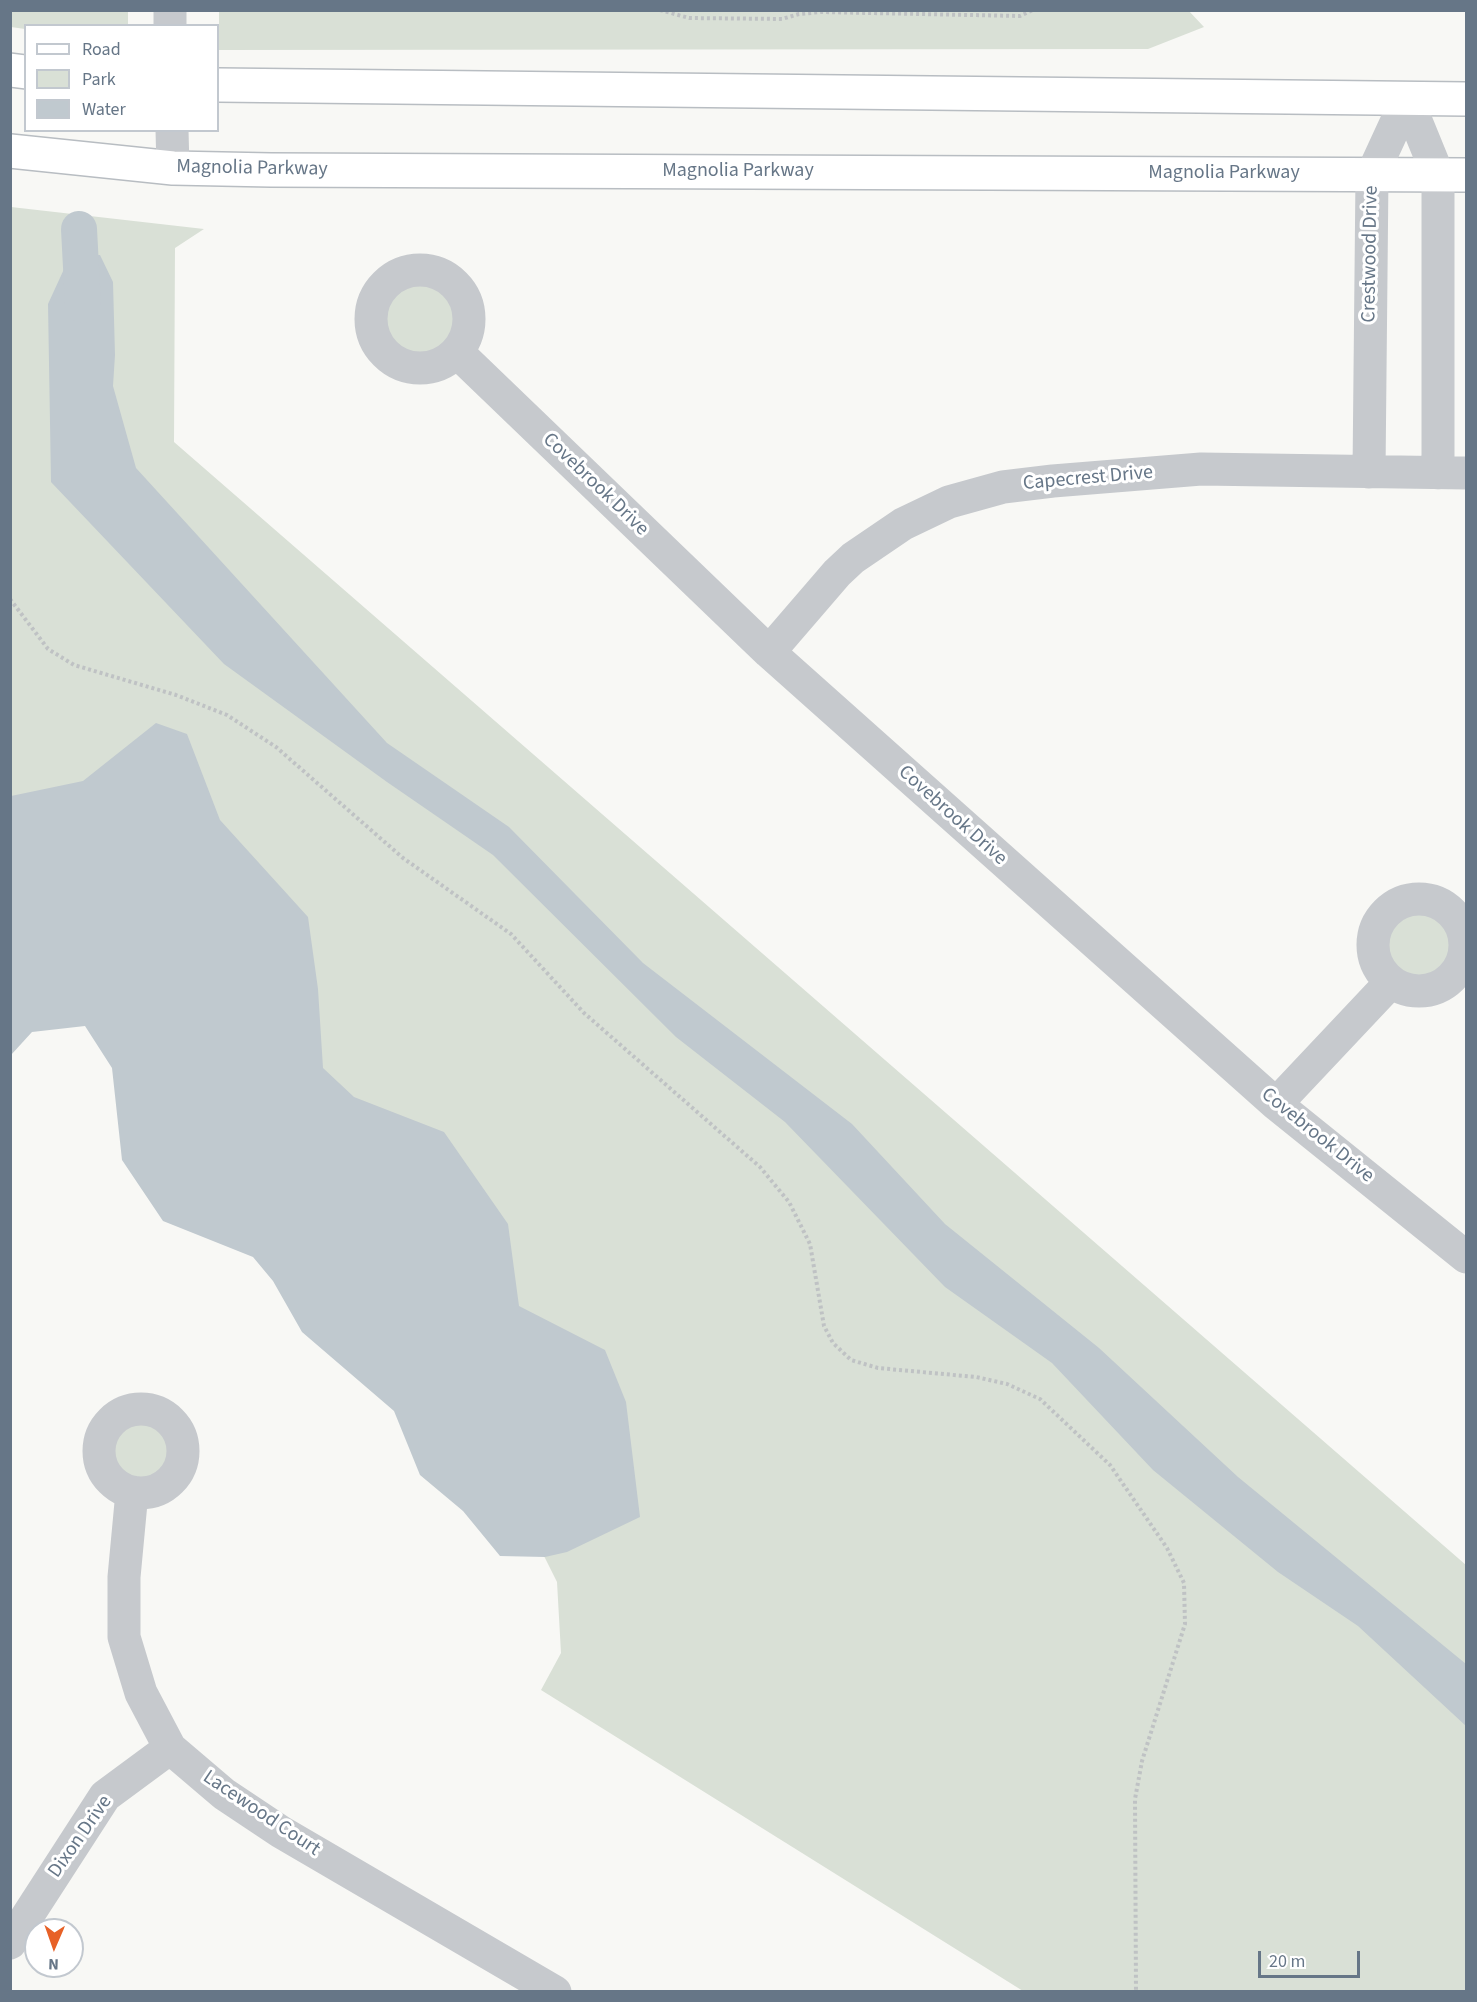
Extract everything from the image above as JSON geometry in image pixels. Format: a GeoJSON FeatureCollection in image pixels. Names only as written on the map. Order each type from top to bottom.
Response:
{"type":"FeatureCollection","features":[{"type":"Feature","properties":{"kind":"main road"},"geometry":{"type":"LineString","coordinates":[[219,85],[1467,99]]}},
{"type":"Feature","properties":{"kind":"main road","name":"Magnolia Parkway"},"geometry":{"type":"LineString","coordinates":[[10,151],[173,168],[1452,175]]}},
{"type":"Feature","properties":{"kind":"street","name":"Crestwood Drive"},"geometry":{"type":"LineString","coordinates":[[1369,472],[1372,175],[1407,99]]}},
{"type":"Feature","properties":{"kind":"street"},"geometry":{"type":"LineString","coordinates":[[1407,99],[1452,175],[1452,473]]}},
{"type":"Feature","properties":{"kind":"street"},"geometry":{"type":"LineString","coordinates":[[172,132],[173,168]]}},
{"type":"Feature","properties":{"kind":"street","name":"Covebrook Drive"},"geometry":{"type":"LineString","coordinates":[[457,352],[769,652],[1276,1104],[1467,1257]]}},
{"type":"Feature","properties":{"kind":"street","name":"Capecrest Drive"},"geometry":{"type":"LineString","coordinates":[[769,652],[837,573],[853,558],[903,524],[949,502],[1012,485],[1201,469],[1452,473]]}},
{"type":"Feature","properties":{"kind":"street"},"geometry":{"type":"LineString","coordinates":[[1276,1104],[1391,982]]}},
{"type":"Feature","properties":{"kind":"street","name":"Lacewood Court"},"geometry":{"type":"LineString","coordinates":[[132,1492],[124,1577],[124,1637],[141,1693],[170,1748],[224,1794],[281,1832],[555,1992]]}},
{"type":"Feature","properties":{"kind":"street","name":"Dixon Drive"},"geometry":{"type":"LineString","coordinates":[[10,1943],[105,1796],[170,1748]]}},
{"type":"Feature","properties":{"kind":"path"},"geometry":{"type":"LineString","coordinates":[[410,10],[420,10]]}},
{"type":"Feature","properties":{"kind":"path"},"geometry":{"type":"LineString","coordinates":[[660,10],[689,18],[770,19],[821,12],[1020,16],[1033,10]]}},
{"type":"Feature","properties":{"kind":"path"},"geometry":{"type":"LineString","coordinates":[[10,599],[48,649],[74,665],[176,695],[226,715],[276,747],[403,858],[511,934],[584,1013],[760,1167],[789,1202],[810,1244],[824,1326],[833,1343],[851,1360],[878,1368],[976,1377],[1007,1384],[1040,1398],[1110,1465],[1167,1548],[1184,1583],[1185,1624],[1142,1761],[1135,1799],[1136,1992]]}},
{"type":"Feature","properties":{"kind":"green space"},"geometry":{"type":"Polygon","coordinates":[[[219,10],[1188,10],[1204,27],[1148,49],[219,50],[219,10]]]}},
{"type":"Feature","properties":{"kind":"green space"},"geometry":{"type":"Polygon","coordinates":[[[10,11],[128,11],[128,24],[24,24],[24,29],[11,27],[10,11]]]}},
{"type":"Feature","properties":{"kind":"green space"},"geometry":{"type":"Polygon","coordinates":[[[11,207],[204,229],[175,248],[174,442],[1466,1565],[1466,1991],[1023,1991],[541,1690],[561,1653],[557,1582],[534,1536],[128,1018],[11,1002],[11,207]]]}},
{"type":"Feature","properties":{"kind":"green space"},"geometry":{"type":"Polygon","coordinates":[[[423,273],[439,277],[453,286],[462,300],[466,316],[462,332],[453,346],[439,355],[423,359],[407,355],[393,346],[384,332],[380,316],[384,300],[393,286],[407,277],[423,273]]]}},
{"type":"Feature","properties":{"kind":"green space"},"geometry":{"type":"Polygon","coordinates":[[[1412,903],[1428,907],[1442,916],[1451,930],[1455,946],[1451,962],[1442,976],[1428,985],[1412,989],[1396,985],[1382,976],[1373,962],[1369,946],[1373,930],[1382,916],[1396,907],[1412,903]]]}},
{"type":"Feature","properties":{"kind":"green space"},"geometry":{"type":"Polygon","coordinates":[[[137,1408],[161,1415],[173,1427],[180,1451],[173,1475],[161,1487],[137,1494],[113,1487],[101,1475],[94,1451],[101,1427],[113,1415],[137,1408]]]}},
{"type":"Feature","properties":{"kind":"water"},"geometry":{"type":"Polygon","coordinates":[[[100,255],[113,282],[115,355],[113,386],[136,468],[387,743],[509,827],[643,963],[852,1124],[945,1224],[1099,1348],[1238,1477],[1466,1664],[1466,1726],[1358,1626],[1278,1572],[1153,1470],[1052,1363],[945,1287],[785,1122],[676,1037],[493,855],[387,782],[224,664],[51,482],[48,304],[70,256],[100,255]]]}},
{"type":"Feature","properties":{"kind":"water"},"geometry":{"type":"Polygon","coordinates":[[[156,723],[187,734],[220,820],[308,917],[318,989],[323,1068],[354,1097],[444,1132],[508,1224],[519,1306],[605,1350],[626,1402],[640,1517],[567,1552],[545,1557],[500,1556],[463,1511],[420,1475],[394,1411],[302,1332],[273,1281],[253,1257],[163,1221],[122,1160],[112,1068],[85,1026],[32,1032],[11,1055],[11,796],[83,781],[156,723]]]}},
{"type":"Feature","properties":{"kind":"waterway"},"geometry":{"type":"LineString","coordinates":[[79,229],[83,305]]}}]}
